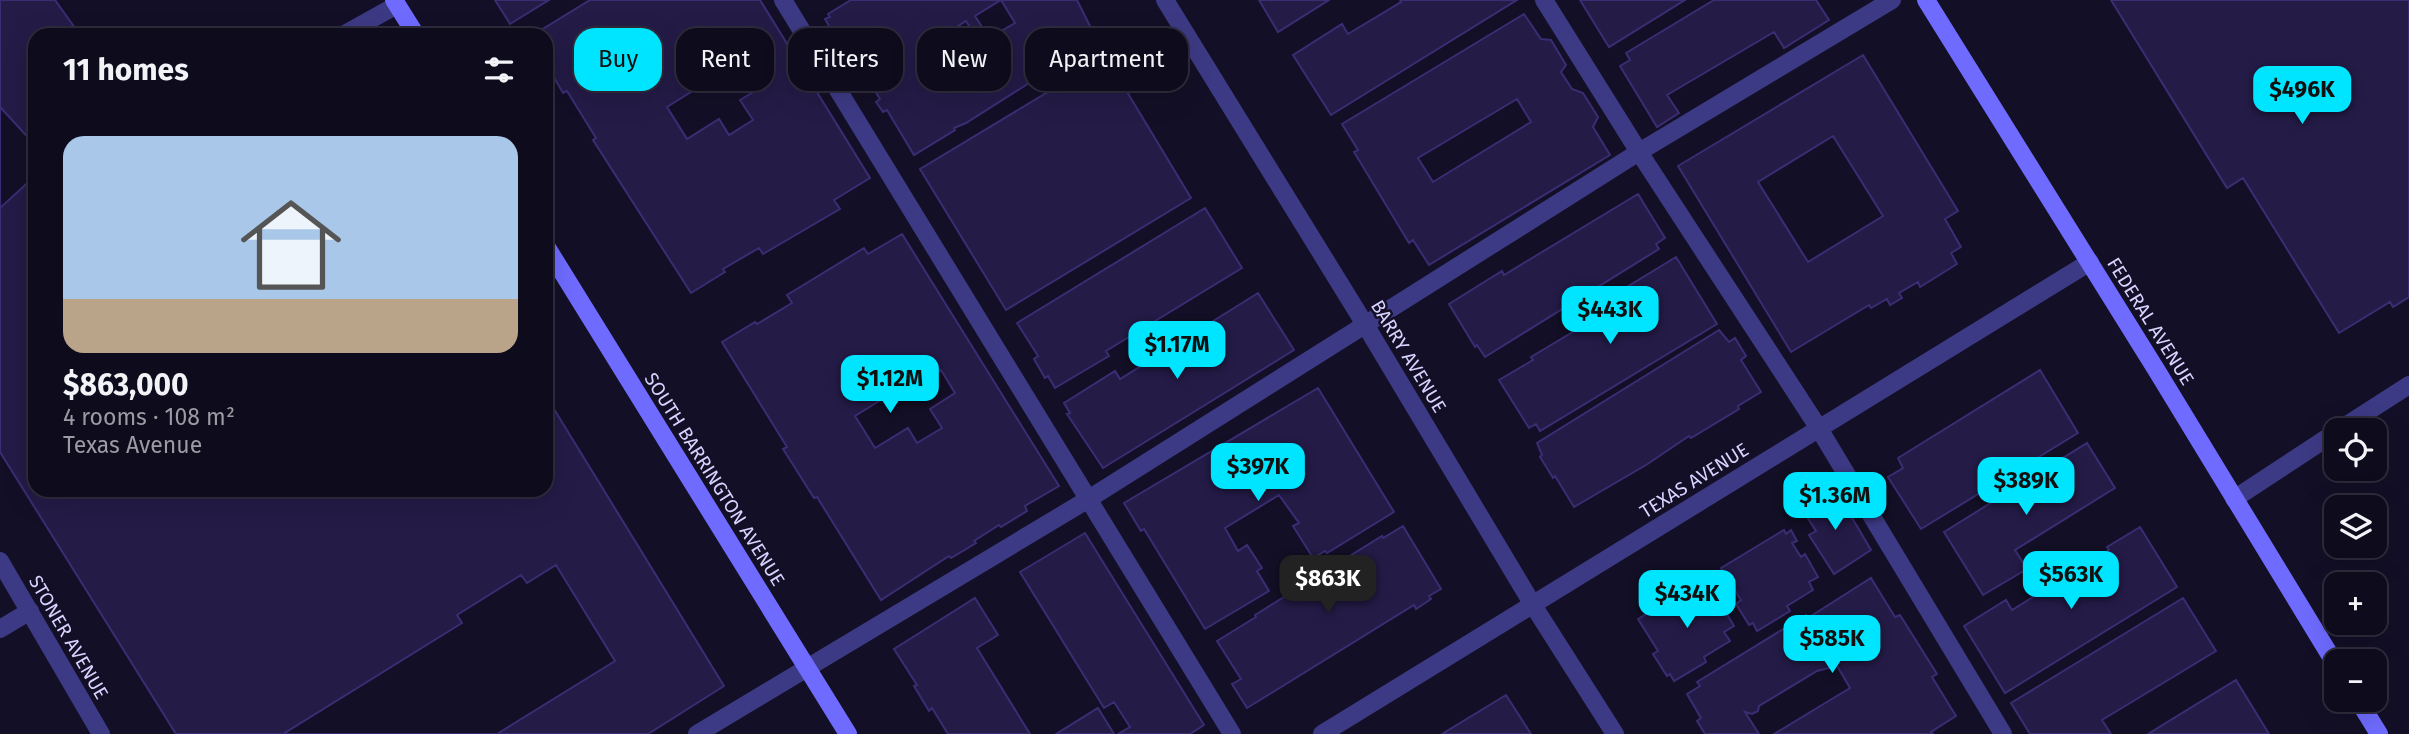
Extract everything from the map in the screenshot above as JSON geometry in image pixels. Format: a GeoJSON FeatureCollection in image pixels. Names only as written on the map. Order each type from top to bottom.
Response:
{"type":"FeatureCollection","features":[{"type":"Feature","properties":{"kind":"street"},"geometry":{"type":"LineString","coordinates":[[783,0],[1232,734]]}},
{"type":"Feature","properties":{"kind":"street","name":"BARRY AVENUE"},"geometry":{"type":"LineString","coordinates":[[1165,0],[1366,326],[1533,605],[1615,734]]}},
{"type":"Feature","properties":{"kind":"street"},"geometry":{"type":"LineString","coordinates":[[1544,0],[1639,152],[1818,427],[2003,734]]}},
{"type":"Feature","properties":{"kind":"street"},"geometry":{"type":"LineString","coordinates":[[697,734],[1087,500],[1639,152],[1892,0]]}},
{"type":"Feature","properties":{"kind":"street","name":"FEDERAL AVENUE"},"geometry":{"type":"LineString","coordinates":[[1926,0],[2326,649]]}},
{"type":"Feature","properties":{"kind":"street"},"geometry":{"type":"LineString","coordinates":[[354,28],[395,2],[412,28]]}},
{"type":"Feature","properties":{"kind":"street","name":"SOUTH BARRINGTON AVENUE"},"geometry":{"type":"LineString","coordinates":[[553,257],[848,734]]}},
{"type":"Feature","properties":{"kind":"street","name":"TEXAS AVENUE"},"geometry":{"type":"LineString","coordinates":[[1322,734],[2090,262]]}},
{"type":"Feature","properties":{"kind":"street"},"geometry":{"type":"LineString","coordinates":[[2358,418],[2409,385]]}},
{"type":"Feature","properties":{"kind":"street"},"geometry":{"type":"LineString","coordinates":[[2234,499],[2324,440]]}},
{"type":"Feature","properties":{"kind":"street","name":"STONER AVENUE"},"geometry":{"type":"LineString","coordinates":[[0,561],[101,734]]}},
{"type":"Feature","properties":{"kind":"street"},"geometry":{"type":"LineString","coordinates":[[0,629],[30,611]]}},
{"type":"Feature","properties":{"kind":"street"},"geometry":{"type":"LineString","coordinates":[[2365,712],[2379,734]]}},
{"type":"Feature","properties":{"kind":"building"},"geometry":{"type":"Polygon","coordinates":[[[0,0],[55,0],[75,28],[28,28],[28,497],[0,452],[0,0]]]}},
{"type":"Feature","properties":{"kind":"building"},"geometry":{"type":"Polygon","coordinates":[[[495,0],[549,0],[510,24],[495,0]]]}},
{"type":"Feature","properties":{"kind":"building"},"geometry":{"type":"Polygon","coordinates":[[[590,0],[760,0],[788,45],[788,91],[816,91],[870,178],[834,200],[840,209],[763,254],[759,248],[723,269],[725,272],[691,293],[593,140],[596,138],[567,91],[563,93],[553,76],[553,28],[544,28],[590,0]]]}},
{"type":"Feature","properties":{"kind":"building"},"geometry":{"type":"Polygon","coordinates":[[[851,0],[1001,0],[1077,0],[1091,28],[1025,28],[1025,86],[914,155],[887,110],[883,112],[876,102],[880,99],[875,91],[903,91],[903,28],[830,28],[825,19],[830,17],[828,14],[851,0]]]}},
{"type":"Feature","properties":{"kind":"building"},"geometry":{"type":"Polygon","coordinates":[[[1259,0],[1329,0],[1278,32],[1259,0]]]}},
{"type":"Feature","properties":{"kind":"building"},"geometry":{"type":"Polygon","coordinates":[[[1400,0],[1517,0],[1331,115],[1293,55],[1342,24],[1348,34],[1401,2],[1400,0]]]}},
{"type":"Feature","properties":{"kind":"building"},"geometry":{"type":"Polygon","coordinates":[[[1580,0],[1685,0],[1609,47],[1580,0]]]}},
{"type":"Feature","properties":{"kind":"building"},"geometry":{"type":"Polygon","coordinates":[[[1714,0],[1816,0],[1829,20],[1784,48],[1774,32],[1667,95],[1679,113],[1657,127],[1620,66],[1630,60],[1626,53],[1714,0]]]}},
{"type":"Feature","properties":{"kind":"building"},"geometry":{"type":"Polygon","coordinates":[[[2111,0],[2409,0],[2409,297],[2393,307],[2390,302],[2339,333],[2243,178],[2227,188],[2111,0]]]}},
{"type":"Feature","properties":{"kind":"building"},"geometry":{"type":"Polygon","coordinates":[[[1524,14],[1541,39],[1551,40],[1566,65],[1561,72],[1572,89],[1583,93],[1598,117],[1593,127],[1610,155],[1429,265],[1413,240],[1409,243],[1354,152],[1358,150],[1342,124],[1524,14]],[[1517,99],[1418,158],[1433,182],[1531,122],[1517,99]]]}},
{"type":"Feature","properties":{"kind":"building"},"geometry":{"type":"Polygon","coordinates":[[[1863,55],[1958,211],[1945,219],[1961,247],[1951,253],[1957,264],[1920,287],[1918,282],[1899,293],[1902,298],[1890,305],[1887,299],[1871,308],[1869,305],[1791,352],[1678,166],[1863,55]],[[1833,136],[1758,182],[1808,262],[1883,216],[1833,136]]]}},
{"type":"Feature","properties":{"kind":"building"},"geometry":{"type":"Polygon","coordinates":[[[1050,91],[1126,91],[1191,198],[1006,310],[920,169],[1050,91]]]}},
{"type":"Feature","properties":{"kind":"building"},"geometry":{"type":"Polygon","coordinates":[[[0,107],[28,137],[28,182],[0,208],[0,107]]]}},
{"type":"Feature","properties":{"kind":"building"},"geometry":{"type":"Polygon","coordinates":[[[1638,194],[1665,238],[1656,244],[1659,249],[1485,357],[1477,345],[1475,347],[1449,304],[1502,271],[1504,275],[1638,194]]]}},
{"type":"Feature","properties":{"kind":"building"},"geometry":{"type":"Polygon","coordinates":[[[1205,208],[1242,268],[1106,351],[1109,356],[1055,388],[1048,376],[1045,378],[1034,359],[1038,356],[1017,323],[1205,208]]]}},
{"type":"Feature","properties":{"kind":"building"},"geometry":{"type":"Polygon","coordinates":[[[902,234],[1059,486],[1025,506],[1027,511],[1001,527],[999,525],[974,541],[976,543],[951,558],[949,556],[881,600],[817,497],[814,498],[783,449],[787,447],[722,342],[792,303],[787,295],[864,248],[868,254],[902,234]],[[904,364],[879,379],[889,395],[855,416],[875,448],[908,428],[917,443],[942,428],[930,409],[955,393],[941,370],[917,385],[904,364]]]}},
{"type":"Feature","properties":{"kind":"building"},"geometry":{"type":"Polygon","coordinates":[[[1676,257],[1717,324],[1540,431],[1536,424],[1529,428],[1499,380],[1591,321],[1587,315],[1676,257]]]}},
{"type":"Feature","properties":{"kind":"building"},"geometry":{"type":"Polygon","coordinates":[[[1258,293],[1294,350],[1103,468],[1067,414],[1070,413],[1064,403],[1115,371],[1120,379],[1258,293]]]}},
{"type":"Feature","properties":{"kind":"building"},"geometry":{"type":"Polygon","coordinates":[[[1719,330],[1729,342],[1735,338],[1746,356],[1741,360],[1761,392],[1738,406],[1739,409],[1691,438],[1689,436],[1574,507],[1540,457],[1542,455],[1537,443],[1719,330]]]}},
{"type":"Feature","properties":{"kind":"building"},"geometry":{"type":"Polygon","coordinates":[[[2040,370],[2078,433],[1921,529],[1888,477],[1903,468],[1898,458],[2040,370]]]}},
{"type":"Feature","properties":{"kind":"building"},"geometry":{"type":"Polygon","coordinates":[[[1318,388],[1394,512],[1327,553],[1325,551],[1313,558],[1293,526],[1299,523],[1279,495],[1225,528],[1238,551],[1247,545],[1262,568],[1257,571],[1269,591],[1205,629],[1144,529],[1141,531],[1124,503],[1318,388]]]}},
{"type":"Feature","properties":{"kind":"building"},"geometry":{"type":"Polygon","coordinates":[[[553,407],[724,686],[648,734],[176,734],[28,497],[553,497],[553,407]]]}},
{"type":"Feature","properties":{"kind":"building"},"geometry":{"type":"Polygon","coordinates":[[[2087,443],[2115,488],[2015,550],[2027,569],[1983,595],[1944,532],[2087,443]]]}},
{"type":"Feature","properties":{"kind":"building"},"geometry":{"type":"Polygon","coordinates":[[[1835,489],[1871,550],[1834,574],[1809,535],[1816,531],[1802,509],[1835,489]]]}},
{"type":"Feature","properties":{"kind":"building"},"geometry":{"type":"Polygon","coordinates":[[[1403,526],[1441,589],[1416,609],[1414,605],[1247,708],[1232,684],[1241,679],[1217,641],[1382,536],[1383,538],[1403,526]]]}},
{"type":"Feature","properties":{"kind":"building"},"geometry":{"type":"Polygon","coordinates":[[[2140,527],[2177,587],[2005,693],[1964,626],[2006,600],[2012,610],[2109,550],[2107,547],[2140,527]]]}},
{"type":"Feature","properties":{"kind":"building"},"geometry":{"type":"Polygon","coordinates":[[[1784,530],[1786,534],[1791,530],[1797,541],[1792,543],[1801,557],[1805,554],[1818,577],[1809,582],[1813,590],[1787,606],[1790,611],[1757,631],[1753,623],[1749,625],[1736,604],[1741,600],[1721,568],[1784,530]]]}},
{"type":"Feature","properties":{"kind":"building"},"geometry":{"type":"Polygon","coordinates":[[[1085,533],[1204,725],[1190,734],[1118,734],[1130,727],[1114,702],[1104,708],[1020,572],[1085,533]]]}},
{"type":"Feature","properties":{"kind":"building"},"geometry":{"type":"Polygon","coordinates":[[[556,565],[615,661],[497,734],[283,734],[462,623],[457,615],[521,575],[527,583],[556,565]]]}},
{"type":"Feature","properties":{"kind":"building"},"geometry":{"type":"Polygon","coordinates":[[[1871,578],[1895,617],[1900,615],[1937,674],[1932,677],[1956,716],[1931,732],[1933,734],[1774,734],[1850,688],[1833,659],[1829,668],[1817,671],[1759,706],[1758,711],[1752,714],[1745,712],[1759,734],[1705,734],[1697,721],[1701,718],[1687,694],[1700,686],[1697,682],[1871,578]]]}},
{"type":"Feature","properties":{"kind":"building"},"geometry":{"type":"Polygon","coordinates":[[[1700,581],[1703,585],[1709,581],[1715,591],[1709,595],[1718,609],[1722,606],[1734,626],[1724,632],[1730,641],[1704,657],[1706,662],[1674,681],[1670,674],[1667,676],[1653,654],[1658,651],[1638,619],[1700,581]]]}},
{"type":"Feature","properties":{"kind":"building"},"geometry":{"type":"Polygon","coordinates":[[[975,598],[998,635],[977,648],[1030,734],[948,734],[932,708],[929,711],[914,686],[917,685],[894,649],[975,598]]]}},
{"type":"Feature","properties":{"kind":"building"},"geometry":{"type":"Polygon","coordinates":[[[2183,598],[2216,651],[2102,720],[2111,734],[2030,734],[2011,703],[2183,598]]]}},
{"type":"Feature","properties":{"kind":"building"},"geometry":{"type":"Polygon","coordinates":[[[2236,680],[2269,734],[2148,734],[2236,680]]]}},
{"type":"Feature","properties":{"kind":"building"},"geometry":{"type":"Polygon","coordinates":[[[1506,695],[1531,734],[1442,734],[1506,695]]]}},
{"type":"Feature","properties":{"kind":"building"},"geometry":{"type":"Polygon","coordinates":[[[1098,708],[1114,734],[1056,734],[1098,708]]]}}]}
